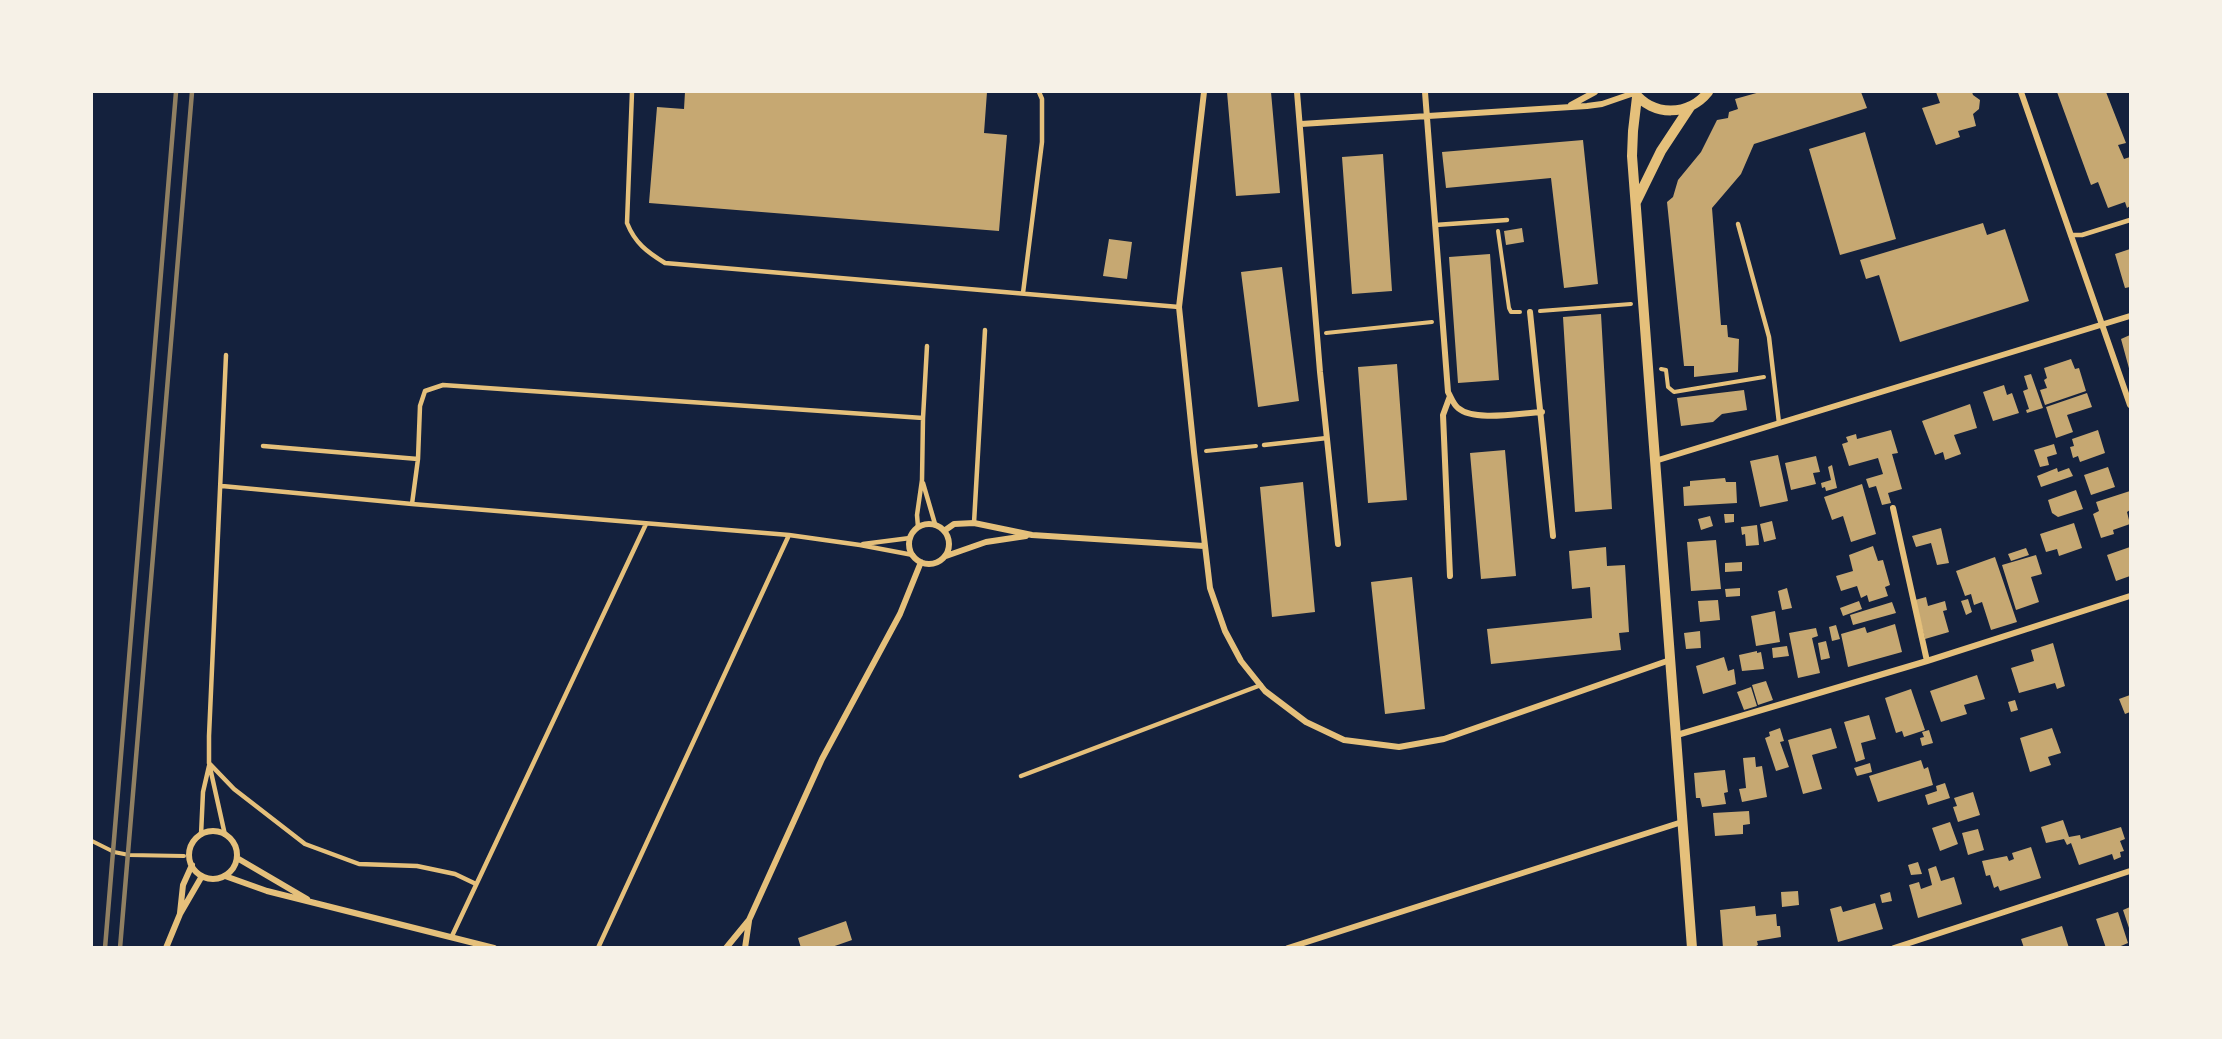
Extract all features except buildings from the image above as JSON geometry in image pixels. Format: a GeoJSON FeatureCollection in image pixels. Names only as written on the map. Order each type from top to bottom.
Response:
{"type":"FeatureCollection","features":[{"type":"Feature","properties":{"kind":"street"},"geometry":{"type":"LineString","coordinates":[[1204,92],[1179,306],[1210,588],[1225,630],[1241,661],[1261,685],[1306,722],[1344,740],[1400,747],[1444,739],[1671,659]]}},
{"type":"Feature","properties":{"kind":"street"},"geometry":{"type":"LineString","coordinates":[[1297,92],[1317,334],[1338,544]]}},
{"type":"Feature","properties":{"kind":"street"},"geometry":{"type":"LineString","coordinates":[[1425,92],[1448,392],[1456,407],[1468,414],[1481,416],[1542,412]]}},
{"type":"Feature","properties":{"kind":"street"},"geometry":{"type":"LineString","coordinates":[[1570,106],[1595,92]]}},
{"type":"Feature","properties":{"kind":"street"},"geometry":{"type":"LineString","coordinates":[[1635,94],[1648,105],[1662,110],[1676,111],[1689,107],[1708,92]]}},
{"type":"Feature","properties":{"kind":"street"},"geometry":{"type":"LineString","coordinates":[[2021,92],[2130,405]]}},
{"type":"Feature","properties":{"kind":"street"},"geometry":{"type":"LineString","coordinates":[[1301,124],[1602,104],[1635,94]]}},
{"type":"Feature","properties":{"kind":"street"},"geometry":{"type":"LineString","coordinates":[[1635,94],[1632,148],[1692,948]]}},
{"type":"Feature","properties":{"kind":"street"},"geometry":{"type":"LineString","coordinates":[[1636,202],[1661,151],[1689,107]]}},
{"type":"Feature","properties":{"kind":"street"},"geometry":{"type":"LineString","coordinates":[[1530,312],[1553,536]]}},
{"type":"Feature","properties":{"kind":"street"},"geometry":{"type":"LineString","coordinates":[[1655,461],[2130,316]]}},
{"type":"Feature","properties":{"kind":"street"},"geometry":{"type":"LineString","coordinates":[[1450,396],[1443,415],[1450,576]]}},
{"type":"Feature","properties":{"kind":"street"},"geometry":{"type":"LineString","coordinates":[[1893,508],[1927,661]]}},
{"type":"Feature","properties":{"kind":"street"},"geometry":{"type":"LineString","coordinates":[[945,531],[954,524],[974,523],[1032,535],[1204,546]]}},
{"type":"Feature","properties":{"kind":"street"},"geometry":{"type":"LineString","coordinates":[[945,556],[949,543],[945,531],[935,524],[918,527],[910,538],[909,545],[913,555],[921,562],[930,564],[945,556],[986,542],[1032,535]]}},
{"type":"Feature","properties":{"kind":"street"},"geometry":{"type":"LineString","coordinates":[[726,948],[749,920],[822,759],[900,614],[921,562]]}},
{"type":"Feature","properties":{"kind":"street"},"geometry":{"type":"LineString","coordinates":[[1677,735],[1927,661],[2130,596]]}},
{"type":"Feature","properties":{"kind":"street"},"geometry":{"type":"LineString","coordinates":[[1288,948],[1682,822]]}},
{"type":"Feature","properties":{"kind":"street"},"geometry":{"type":"LineString","coordinates":[[209,832],[225,835],[234,845],[237,858],[235,866],[225,876],[213,879],[202,876],[192,866],[189,856],[192,845],[201,835],[209,832]]}},
{"type":"Feature","properties":{"kind":"street"},"geometry":{"type":"LineString","coordinates":[[237,858],[313,902]]}},
{"type":"Feature","properties":{"kind":"street"},"geometry":{"type":"LineString","coordinates":[[180,914],[183,885],[192,866]]}},
{"type":"Feature","properties":{"kind":"street"},"geometry":{"type":"LineString","coordinates":[[1894,948],[2130,871]]}},
{"type":"Feature","properties":{"kind":"street"},"geometry":{"type":"LineString","coordinates":[[166,948],[180,914],[202,876]]}},
{"type":"Feature","properties":{"kind":"street"},"geometry":{"type":"LineString","coordinates":[[225,876],[267,891],[494,948]]}},
{"type":"Feature","properties":{"kind":"street"},"geometry":{"type":"LineString","coordinates":[[745,948],[749,920]]}},
{"type":"Feature","properties":{"kind":"lane"},"geometry":{"type":"LineString","coordinates":[[632,92],[627,223],[632,236],[645,252],[665,263],[1179,306]]}},
{"type":"Feature","properties":{"kind":"lane"},"geometry":{"type":"LineString","coordinates":[[1023,293],[1042,142],[1042,99],[1039,92]]}},
{"type":"Feature","properties":{"kind":"lane"},"geometry":{"type":"LineString","coordinates":[[1435,225],[1507,220]]}},
{"type":"Feature","properties":{"kind":"lane"},"geometry":{"type":"LineString","coordinates":[[2071,235],[2082,235],[2130,220]]}},
{"type":"Feature","properties":{"kind":"lane"},"geometry":{"type":"LineString","coordinates":[[1738,224],[1769,337],[1779,423]]}},
{"type":"Feature","properties":{"kind":"lane"},"geometry":{"type":"LineString","coordinates":[[974,523],[985,330]]}},
{"type":"Feature","properties":{"kind":"lane"},"geometry":{"type":"LineString","coordinates":[[918,527],[927,346]]}},
{"type":"Feature","properties":{"kind":"lane"},"geometry":{"type":"LineString","coordinates":[[201,835],[203,792],[209,763],[226,355]]}},
{"type":"Feature","properties":{"kind":"lane"},"geometry":{"type":"LineString","coordinates":[[412,504],[418,459],[420,406],[425,391],[443,385],[923,418]]}},
{"type":"Feature","properties":{"kind":"lane"},"geometry":{"type":"LineString","coordinates":[[1264,445],[1327,438]]}},
{"type":"Feature","properties":{"kind":"lane"},"geometry":{"type":"LineString","coordinates":[[263,446],[418,459]]}},
{"type":"Feature","properties":{"kind":"lane"},"geometry":{"type":"LineString","coordinates":[[922,480],[935,524]]}},
{"type":"Feature","properties":{"kind":"lane"},"geometry":{"type":"LineString","coordinates":[[222,486],[646,524],[789,534],[913,555]]}},
{"type":"Feature","properties":{"kind":"lane"},"geometry":{"type":"LineString","coordinates":[[452,936],[646,524]]}},
{"type":"Feature","properties":{"kind":"lane"},"geometry":{"type":"LineString","coordinates":[[598,948],[789,534]]}},
{"type":"Feature","properties":{"kind":"lane"},"geometry":{"type":"LineString","coordinates":[[861,545],[910,538]]}},
{"type":"Feature","properties":{"kind":"lane"},"geometry":{"type":"LineString","coordinates":[[1021,776],[1261,685]]}},
{"type":"Feature","properties":{"kind":"lane"},"geometry":{"type":"LineString","coordinates":[[209,763],[225,835]]}},
{"type":"Feature","properties":{"kind":"lane"},"geometry":{"type":"LineString","coordinates":[[209,763],[234,789],[305,844],[359,864],[417,866],[455,874],[476,884]]}},
{"type":"Feature","properties":{"kind":"path"},"geometry":{"type":"LineString","coordinates":[[1496,221],[1511,312],[1644,303]]}},
{"type":"Feature","properties":{"kind":"path"},"geometry":{"type":"LineString","coordinates":[[1317,334],[1442,321]]}},
{"type":"Feature","properties":{"kind":"path"},"geometry":{"type":"LineString","coordinates":[[1649,371],[1666,370],[1668,387],[1674,392],[1774,375]]}},
{"type":"Feature","properties":{"kind":"path"},"geometry":{"type":"LineString","coordinates":[[1194,452],[1264,445]]}},
{"type":"Feature","properties":{"kind":"path"},"geometry":{"type":"LineString","coordinates":[[92,841],[114,852],[129,855],[189,856]]}},
{"type":"Feature","properties":{"kind":"railway"},"geometry":{"type":"LineString","coordinates":[[105,948],[176,92]]}},
{"type":"Feature","properties":{"kind":"railway"},"geometry":{"type":"LineString","coordinates":[[120,948],[192,92]]}}]}
